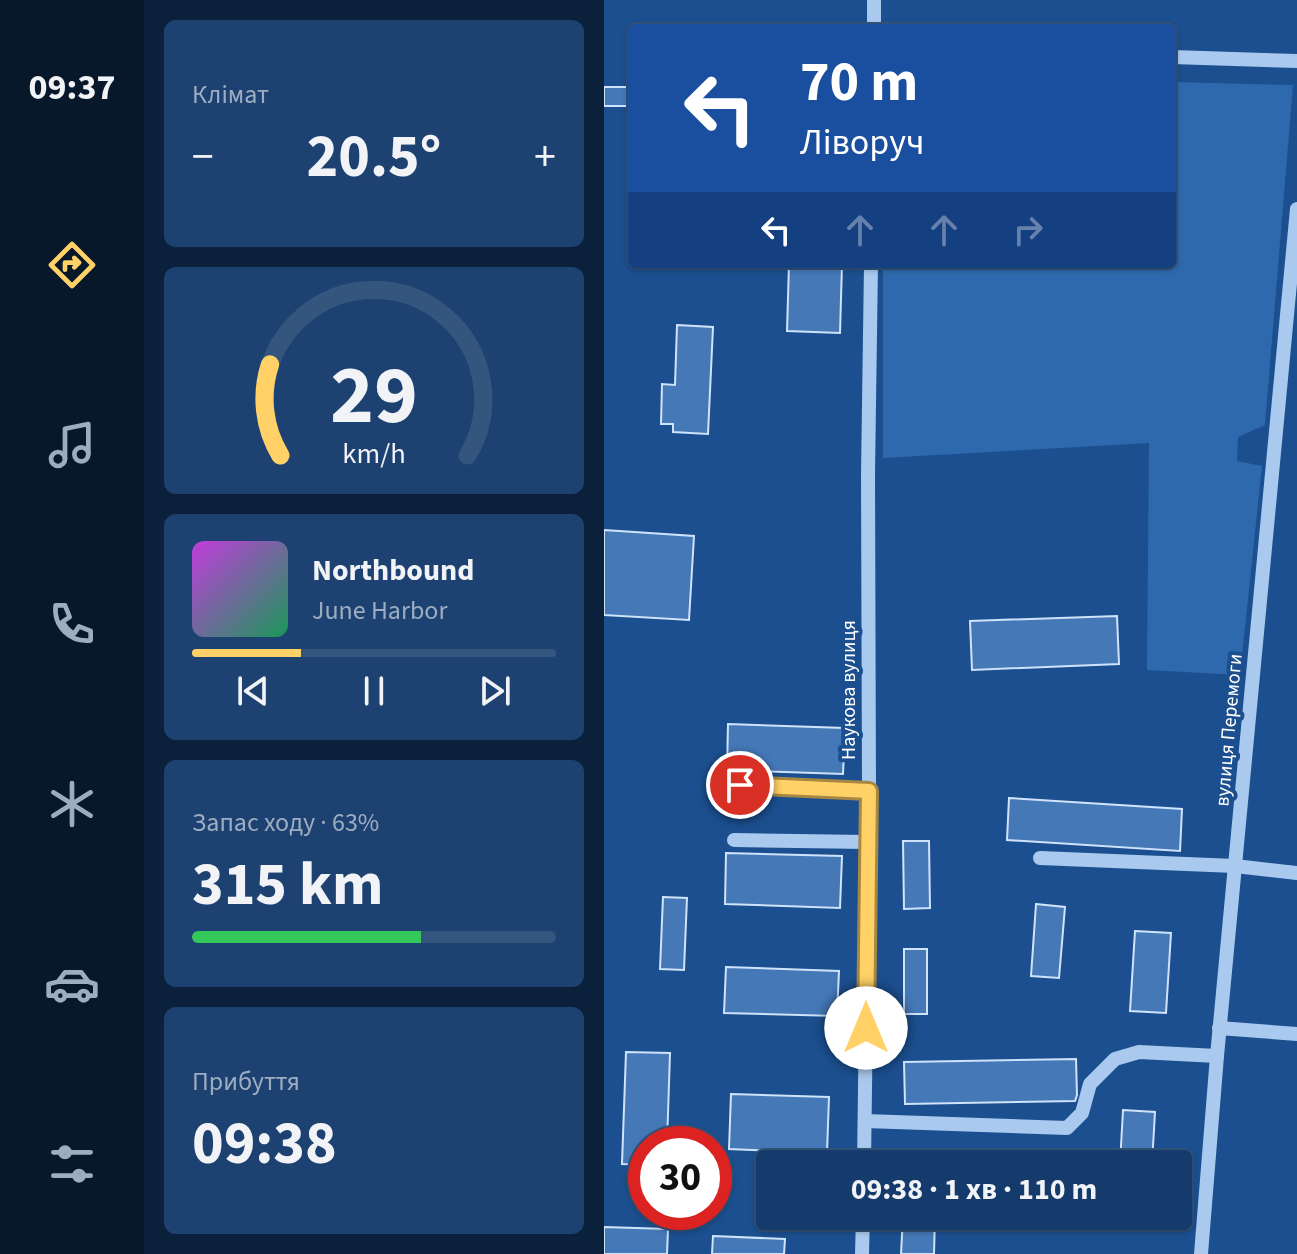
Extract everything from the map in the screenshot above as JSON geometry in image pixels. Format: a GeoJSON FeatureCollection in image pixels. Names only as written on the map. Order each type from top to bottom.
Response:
{"type":"FeatureCollection","features":[{"type":"Feature","properties":{"kind":"street"},"geometry":{"type":"LineString","coordinates":[[874,0],[874,24]]}},
{"type":"Feature","properties":{"kind":"street"},"geometry":{"type":"LineString","coordinates":[[1176,57],[1297,61]]}},
{"type":"Feature","properties":{"kind":"street","name":"вулиця Перемоги"},"geometry":{"type":"LineString","coordinates":[[1201,1254],[1219,1028],[1297,209]]}},
{"type":"Feature","properties":{"kind":"street","name":"Наукова вулиця"},"geometry":{"type":"LineString","coordinates":[[864,1150],[871,268]]}},
{"type":"Feature","properties":{"kind":"street"},"geometry":{"type":"LineString","coordinates":[[740,785],[869,791]]}},
{"type":"Feature","properties":{"kind":"street"},"geometry":{"type":"LineString","coordinates":[[734,840],[867,842]]}},
{"type":"Feature","properties":{"kind":"street"},"geometry":{"type":"LineString","coordinates":[[1040,858],[1235,866],[1297,873]]}},
{"type":"Feature","properties":{"kind":"street"},"geometry":{"type":"LineString","coordinates":[[1219,1028],[1297,1034]]}},
{"type":"Feature","properties":{"kind":"street"},"geometry":{"type":"LineString","coordinates":[[865,1121],[1067,1128],[1082,1113],[1090,1084],[1115,1059],[1139,1052],[1217,1056]]}},
{"type":"Feature","properties":{"kind":"street"},"geometry":{"type":"LineString","coordinates":[[862,1254],[863,1230]]}},
{"type":"Feature","properties":{"kind":"shaded area"},"geometry":{"type":"Polygon","coordinates":[[[1176,82],[1293,85],[1265,425],[1238,437],[1237,461],[1262,466],[1240,675],[1147,670],[1149,443],[883,458],[883,268],[1176,268],[1176,82]]]}},
{"type":"Feature","properties":{"kind":"building"},"geometry":{"type":"Polygon","coordinates":[[[604,87],[628,87],[628,106],[604,106],[604,87]]]}},
{"type":"Feature","properties":{"kind":"building"},"geometry":{"type":"Polygon","coordinates":[[[789,268],[842,268],[840,333],[787,331],[789,268]]]}},
{"type":"Feature","properties":{"kind":"building"},"geometry":{"type":"Polygon","coordinates":[[[677,325],[713,327],[708,434],[673,432],[673,424],[661,424],[662,384],[675,385],[677,325]]]}},
{"type":"Feature","properties":{"kind":"building"},"geometry":{"type":"Polygon","coordinates":[[[604,530],[694,536],[689,620],[604,615],[604,530]]]}},
{"type":"Feature","properties":{"kind":"building"},"geometry":{"type":"Polygon","coordinates":[[[1117,616],[1119,664],[972,670],[970,621],[1117,616]]]}},
{"type":"Feature","properties":{"kind":"building"},"geometry":{"type":"Polygon","coordinates":[[[728,724],[845,728],[843,774],[727,770],[728,724]]]}},
{"type":"Feature","properties":{"kind":"building"},"geometry":{"type":"Polygon","coordinates":[[[1009,798],[1182,809],[1180,851],[1007,840],[1009,798]]]}},
{"type":"Feature","properties":{"kind":"building"},"geometry":{"type":"Polygon","coordinates":[[[903,841],[929,841],[930,908],[904,909],[903,841]]]}},
{"type":"Feature","properties":{"kind":"building"},"geometry":{"type":"Polygon","coordinates":[[[726,853],[842,856],[840,908],[725,904],[726,853]]]}},
{"type":"Feature","properties":{"kind":"building"},"geometry":{"type":"Polygon","coordinates":[[[663,897],[687,898],[684,970],[660,969],[663,897]]]}},
{"type":"Feature","properties":{"kind":"building"},"geometry":{"type":"Polygon","coordinates":[[[1036,904],[1065,907],[1059,978],[1031,976],[1036,904]]]}},
{"type":"Feature","properties":{"kind":"building"},"geometry":{"type":"Polygon","coordinates":[[[1135,931],[1171,933],[1166,1013],[1130,1011],[1135,931]]]}},
{"type":"Feature","properties":{"kind":"building"},"geometry":{"type":"Polygon","coordinates":[[[904,949],[927,949],[927,1014],[904,1014],[904,949]]]}},
{"type":"Feature","properties":{"kind":"building"},"geometry":{"type":"Polygon","coordinates":[[[726,967],[839,971],[837,1016],[724,1013],[726,967]]]}},
{"type":"Feature","properties":{"kind":"building"},"geometry":{"type":"Polygon","coordinates":[[[626,1052],[670,1053],[668,1126],[628,1126],[628,1164],[622,1164],[626,1052]]]}},
{"type":"Feature","properties":{"kind":"building"},"geometry":{"type":"Polygon","coordinates":[[[1076,1059],[1075,1101],[905,1104],[904,1062],[1076,1059]]]}},
{"type":"Feature","properties":{"kind":"building"},"geometry":{"type":"Polygon","coordinates":[[[731,1094],[829,1097],[827,1150],[732,1149],[731,1094]]]}},
{"type":"Feature","properties":{"kind":"building"},"geometry":{"type":"Polygon","coordinates":[[[1123,1110],[1155,1112],[1153,1150],[1121,1150],[1123,1110]]]}},
{"type":"Feature","properties":{"kind":"building"},"geometry":{"type":"Polygon","coordinates":[[[604,1227],[668,1230],[667,1254],[604,1254],[604,1227]]]}},
{"type":"Feature","properties":{"kind":"building"},"geometry":{"type":"Polygon","coordinates":[[[902,1230],[935,1230],[934,1254],[901,1254],[902,1230]]]}},
{"type":"Feature","properties":{"kind":"building"},"geometry":{"type":"Polygon","coordinates":[[[713,1236],[785,1239],[784,1254],[712,1254],[713,1236]]]}},
{"type":"Feature","properties":{"kind":"route"},"geometry":{"type":"LineString","coordinates":[[740,785],[869,791],[866,1028]]}}]}
